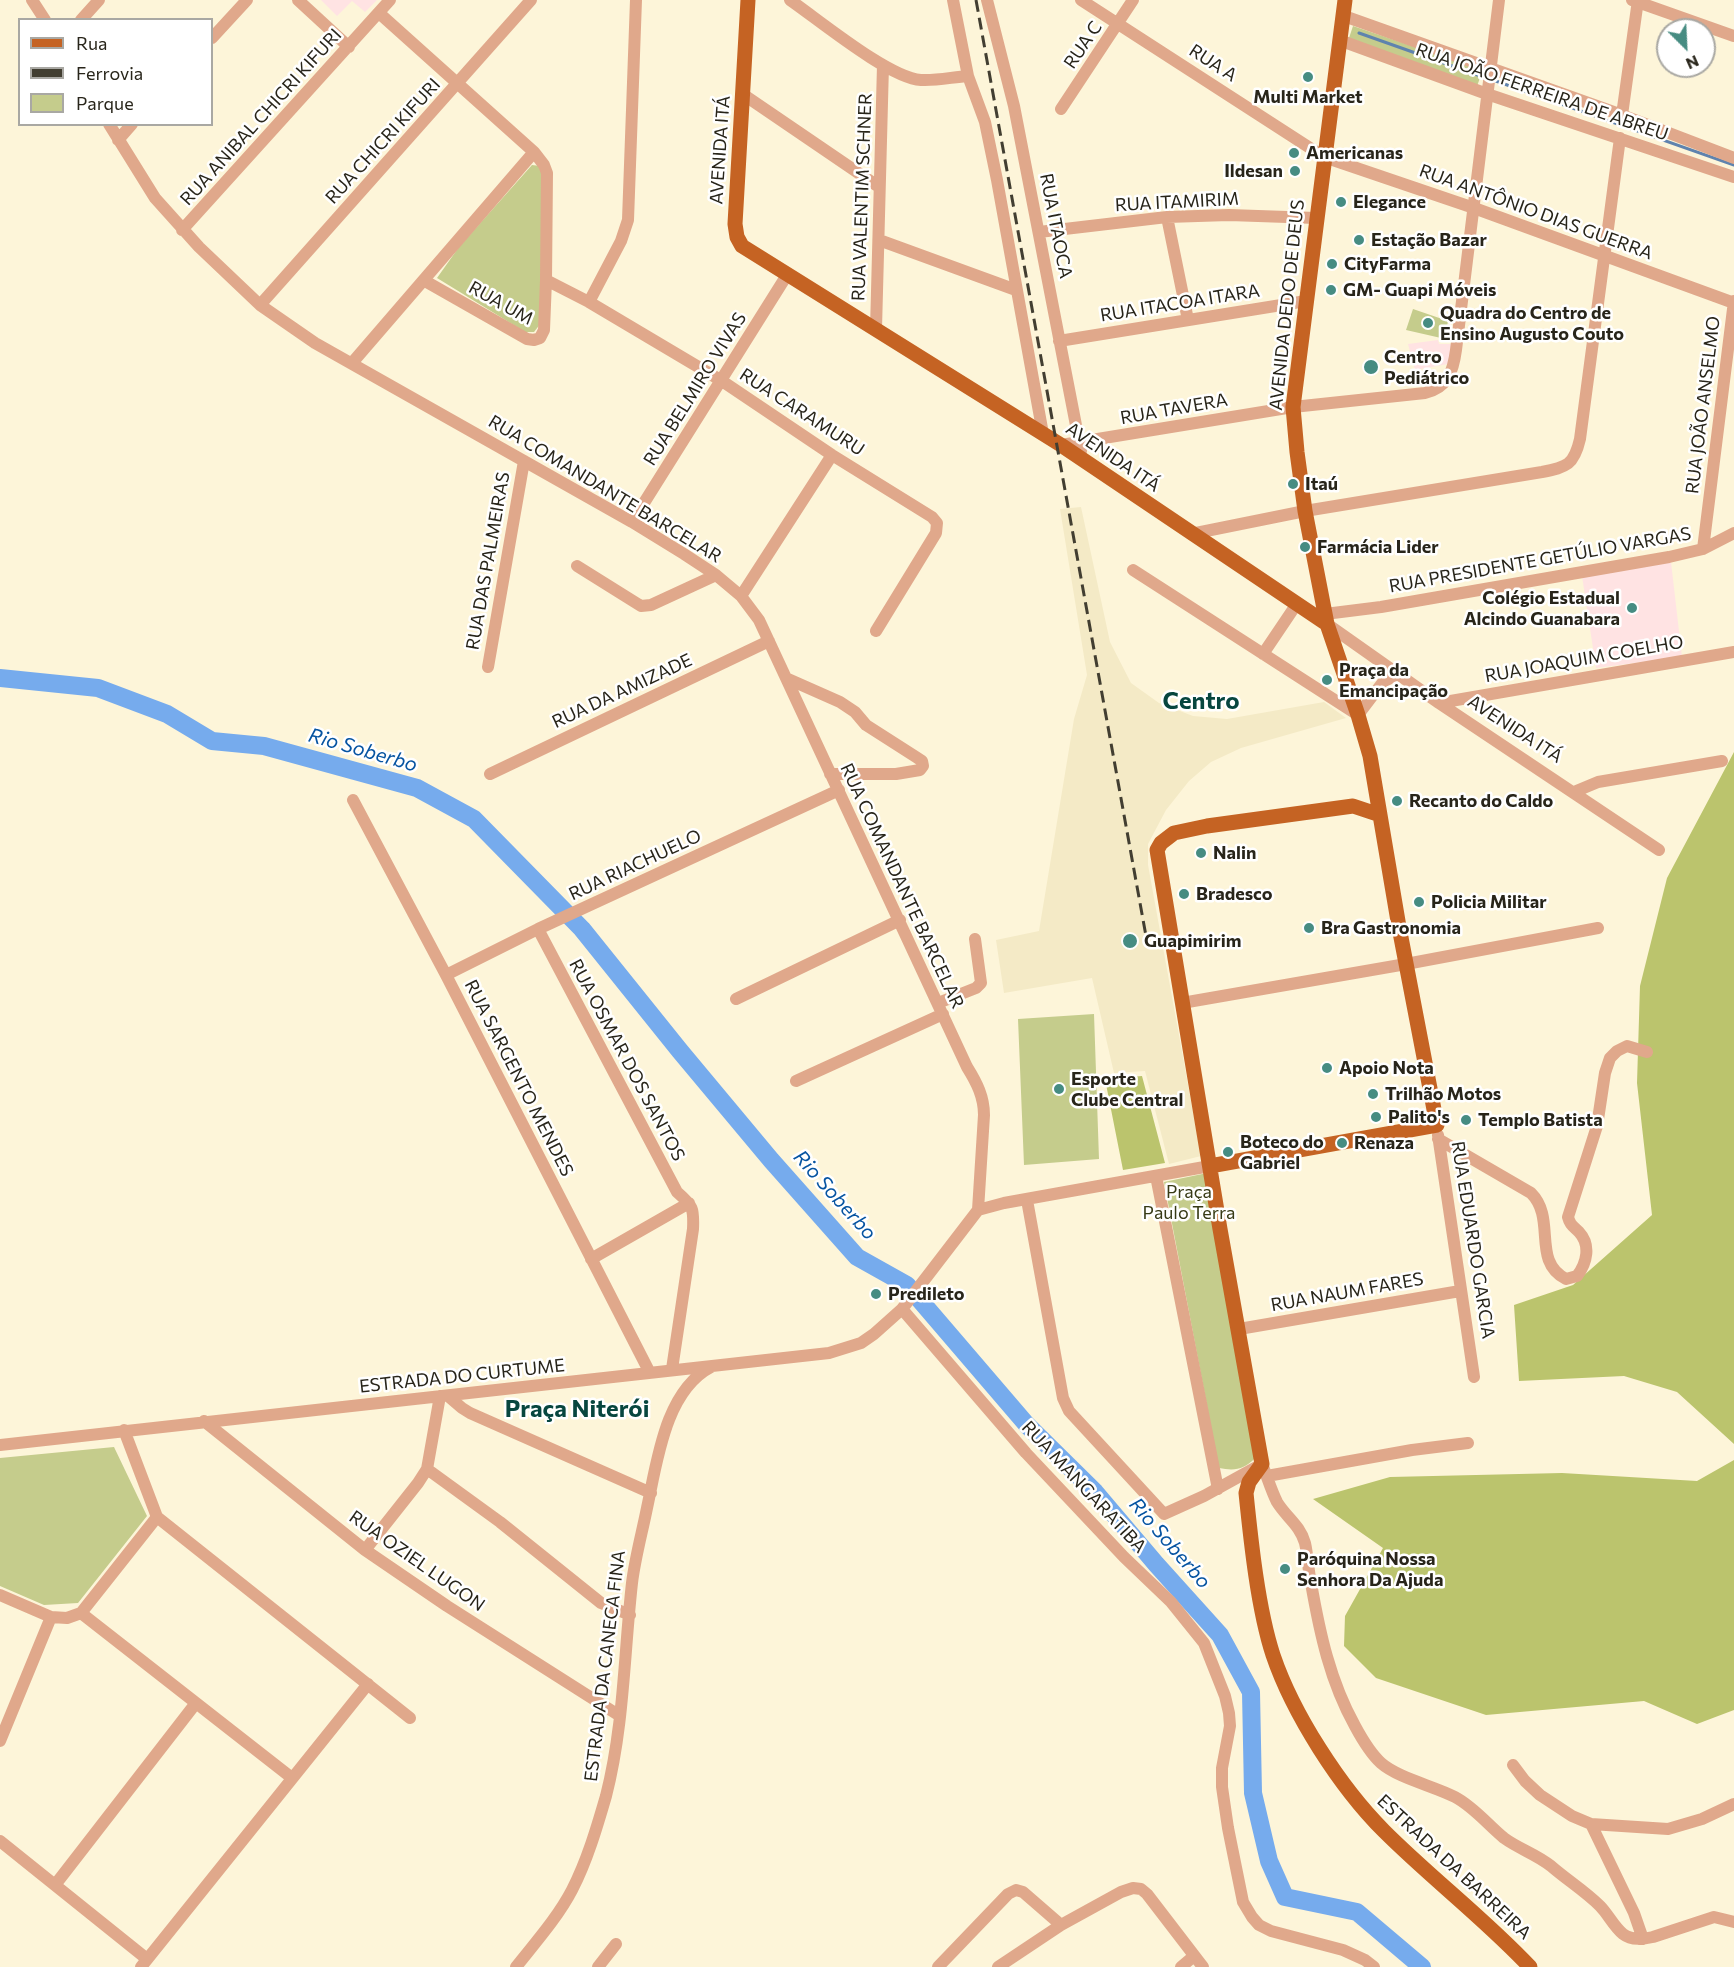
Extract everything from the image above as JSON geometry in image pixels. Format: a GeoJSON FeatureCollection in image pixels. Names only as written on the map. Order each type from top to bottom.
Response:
{"type":"FeatureCollection","features":[{"type":"Feature","properties":{"kind":"main road","name":"AVENIDA ITÁ"},"geometry":{"type":"LineString","coordinates":[[748,0],[735,224],[737,237],[742,246],[1061,445],[1296,605],[1326,619]]}},
{"type":"Feature","properties":{"kind":"main road","name":"AVENIDA DEDO DE DEUS"},"geometry":{"type":"LineString","coordinates":[[1345,0],[1293,407],[1305,511],[1326,619],[1367,745],[1376,791]]}},
{"type":"Feature","properties":{"kind":"main road"},"geometry":{"type":"LineString","coordinates":[[1246,1493],[1249,1482],[1265,1470],[1210,1166],[1157,850],[1167,837],[1186,830],[1353,806],[1376,791]]}},
{"type":"Feature","properties":{"kind":"main road","name":"RUA EDUARDO GARCIA"},"geometry":{"type":"LineString","coordinates":[[1376,791],[1437,1132]]}},
{"type":"Feature","properties":{"kind":"main road"},"geometry":{"type":"LineString","coordinates":[[1353,806],[1380,815]]}},
{"type":"Feature","properties":{"kind":"main road"},"geometry":{"type":"LineString","coordinates":[[1210,1166],[1437,1132]]}},
{"type":"Feature","properties":{"kind":"main road","name":"ESTRADA DA BARREIRA"},"geometry":{"type":"LineString","coordinates":[[1246,1493],[1265,1622],[1273,1654],[1297,1707],[1323,1753],[1361,1807],[1530,1967]]}},
{"type":"Feature","properties":{"kind":"street"},"geometry":{"type":"LineString","coordinates":[[32,0],[44,18]]}},
{"type":"Feature","properties":{"kind":"street"},"geometry":{"type":"LineString","coordinates":[[83,18],[99,0]]}},
{"type":"Feature","properties":{"kind":"street"},"geometry":{"type":"LineString","coordinates":[[213,37],[247,0]]}},
{"type":"Feature","properties":{"kind":"street"},"geometry":{"type":"LineString","coordinates":[[298,0],[349,47]]}},
{"type":"Feature","properties":{"kind":"street","name":"RUA ANIBAL CHICRI KIFURI"},"geometry":{"type":"LineString","coordinates":[[182,230],[390,0]]}},
{"type":"Feature","properties":{"kind":"street","name":"RUA CHICRI KIFURI"},"geometry":{"type":"LineString","coordinates":[[260,305],[531,0]]}},
{"type":"Feature","properties":{"kind":"street"},"geometry":{"type":"LineString","coordinates":[[588,302],[621,241],[628,220],[636,0]]}},
{"type":"Feature","properties":{"kind":"street"},"geometry":{"type":"LineString","coordinates":[[790,0],[884,65],[904,76],[921,80],[968,76]]}},
{"type":"Feature","properties":{"kind":"street"},"geometry":{"type":"LineString","coordinates":[[953,0],[968,76],[985,122],[1043,434]]}},
{"type":"Feature","properties":{"kind":"street","name":"RUA ITAOCA"},"geometry":{"type":"LineString","coordinates":[[987,0],[1014,106],[1084,461]]}},
{"type":"Feature","properties":{"kind":"street","name":"RUA A"},"geometry":{"type":"LineString","coordinates":[[1081,0],[1324,157]]}},
{"type":"Feature","properties":{"kind":"street","name":"RUA C"},"geometry":{"type":"LineString","coordinates":[[1061,109],[1133,0]]}},
{"type":"Feature","properties":{"kind":"street","name":"RUA TAVERA"},"geometry":{"type":"LineString","coordinates":[[1061,445],[1293,407],[1425,393],[1435,390],[1446,382],[1453,368],[1456,350],[1499,0]]}},
{"type":"Feature","properties":{"kind":"street"},"geometry":{"type":"LineString","coordinates":[[1622,116],[1636,1],[1734,36]]}},
{"type":"Feature","properties":{"kind":"street"},"geometry":{"type":"LineString","coordinates":[[379,13],[534,152],[544,165],[547,173],[546,280]]}},
{"type":"Feature","properties":{"kind":"street","name":"RUA JOÃO FERREIRA DE ABREU"},"geometry":{"type":"LineString","coordinates":[[1344,16],[1734,158]]}},
{"type":"Feature","properties":{"kind":"street","name":"RUA JOÃO FERREIRA DE ABREU"},"geometry":{"type":"LineString","coordinates":[[1339,40],[1734,177]]}},
{"type":"Feature","properties":{"kind":"street","name":"RUA VALENTIM SCHNER"},"geometry":{"type":"LineString","coordinates":[[876,329],[884,65]]}},
{"type":"Feature","properties":{"kind":"street"},"geometry":{"type":"LineString","coordinates":[[744,95],[879,187]]}},
{"type":"Feature","properties":{"kind":"street","name":"RUA COMANDANTE BARCELAR"},"geometry":{"type":"LineString","coordinates":[[110,126],[155,198],[182,230],[260,305],[308,338],[632,522],[716,575],[741,596],[759,620],[788,679],[830,774],[984,1102],[984,1137],[978,1210]]}},
{"type":"Feature","properties":{"kind":"street"},"geometry":{"type":"LineString","coordinates":[[118,140],[130,126]]}},
{"type":"Feature","properties":{"kind":"street"},"geometry":{"type":"LineString","coordinates":[[1191,534],[1305,511],[1542,472],[1566,466],[1573,459],[1580,439],[1620,138]]}},
{"type":"Feature","properties":{"kind":"street"},"geometry":{"type":"LineString","coordinates":[[352,363],[534,152]]}},
{"type":"Feature","properties":{"kind":"street","name":"RUA ANTÔNIO DIAS GUERRA"},"geometry":{"type":"LineString","coordinates":[[1324,157],[1474,208],[1734,302]]}},
{"type":"Feature","properties":{"kind":"street","name":"RUA ITAMIRIM"},"geometry":{"type":"LineString","coordinates":[[1040,232],[1167,217],[1229,215],[1316,218]]}},
{"type":"Feature","properties":{"kind":"street"},"geometry":{"type":"LineString","coordinates":[[1167,217],[1188,320]]}},
{"type":"Feature","properties":{"kind":"street"},"geometry":{"type":"LineString","coordinates":[[879,240],[1016,290]]}},
{"type":"Feature","properties":{"kind":"street","name":"RUA BELMIRO VIVAS"},"geometry":{"type":"LineString","coordinates":[[632,522],[787,275]]}},
{"type":"Feature","properties":{"kind":"street","name":"RUA CARAMURU"},"geometry":{"type":"LineString","coordinates":[[546,280],[588,302],[722,381],[832,455],[920,509],[937,523],[936,533],[876,631]]}},
{"type":"Feature","properties":{"kind":"street","name":"RUA UM"},"geometry":{"type":"LineString","coordinates":[[425,281],[527,339],[534,340],[540,338],[544,330],[546,280]]}},
{"type":"Feature","properties":{"kind":"street","name":"RUA ITACOA ITARA"},"geometry":{"type":"LineString","coordinates":[[1059,340],[1306,301]]}},
{"type":"Feature","properties":{"kind":"street","name":"RUA JOÃO ANSELMO"},"geometry":{"type":"LineString","coordinates":[[1703,549],[1734,302]]}},
{"type":"Feature","properties":{"kind":"street"},"geometry":{"type":"LineString","coordinates":[[741,596],[832,455]]}},
{"type":"Feature","properties":{"kind":"street","name":"RUA DAS PALMEIRAS"},"geometry":{"type":"LineString","coordinates":[[488,667],[524,460]]}},
{"type":"Feature","properties":{"kind":"street","name":"RUA PRESIDENTE GETÚLIO VARGAS"},"geometry":{"type":"LineString","coordinates":[[1326,619],[1349,612],[1669,557],[1703,549],[1734,533]]}},
{"type":"Feature","properties":{"kind":"street"},"geometry":{"type":"LineString","coordinates":[[577,567],[641,606],[651,605],[716,575]]}},
{"type":"Feature","properties":{"kind":"street"},"geometry":{"type":"LineString","coordinates":[[1133,570],[1358,715],[1383,681],[1399,674]]}},
{"type":"Feature","properties":{"kind":"street"},"geometry":{"type":"LineString","coordinates":[[1263,654],[1296,605]]}},
{"type":"Feature","properties":{"kind":"street"},"geometry":{"type":"LineString","coordinates":[[1344,635],[1339,622],[1342,616],[1349,612]]}},
{"type":"Feature","properties":{"kind":"street","name":"AVENIDA ITÁ"},"geometry":{"type":"LineString","coordinates":[[1326,619],[1344,635],[1439,703],[1659,850]]}},
{"type":"Feature","properties":{"kind":"street","name":"RUA DA AMIZADE"},"geometry":{"type":"LineString","coordinates":[[490,774],[769,641]]}},
{"type":"Feature","properties":{"kind":"street","name":"RUA JOAQUIM COELHO"},"geometry":{"type":"LineString","coordinates":[[1439,703],[1734,652]]}},
{"type":"Feature","properties":{"kind":"street"},"geometry":{"type":"LineString","coordinates":[[1383,662],[1383,681]]}},
{"type":"Feature","properties":{"kind":"street"},"geometry":{"type":"LineString","coordinates":[[788,679],[840,702],[855,712],[866,725],[922,761],[923,766],[920,770],[896,774],[830,774]]}},
{"type":"Feature","properties":{"kind":"street"},"geometry":{"type":"LineString","coordinates":[[1574,792],[1598,782],[1722,761]]}},
{"type":"Feature","properties":{"kind":"street","name":"RUA RIACHUELO"},"geometry":{"type":"LineString","coordinates":[[446,975],[538,929],[839,790]]}},
{"type":"Feature","properties":{"kind":"street","name":"RUA SARGENTO MENDES"},"geometry":{"type":"LineString","coordinates":[[353,800],[446,975],[650,1373]]}},
{"type":"Feature","properties":{"kind":"street"},"geometry":{"type":"LineString","coordinates":[[736,999],[900,920]]}},
{"type":"Feature","properties":{"kind":"street"},"geometry":{"type":"LineString","coordinates":[[1182,1003],[1598,928]]}},
{"type":"Feature","properties":{"kind":"street","name":"RUA OSMAR DOS SANTOS"},"geometry":{"type":"LineString","coordinates":[[538,929],[677,1192],[689,1203]]}},
{"type":"Feature","properties":{"kind":"street"},"geometry":{"type":"LineString","coordinates":[[795,1082],[940,1009],[976,988],[981,983],[975,939]]}},
{"type":"Feature","properties":{"kind":"street"},"geometry":{"type":"LineString","coordinates":[[1437,1132],[1531,1193],[1542,1211],[1550,1266],[1558,1275],[1566,1279],[1577,1276],[1586,1261],[1586,1248],[1584,1238],[1571,1225],[1568,1216],[1597,1126],[1605,1073],[1610,1058],[1617,1051],[1627,1046],[1647,1052]]}},
{"type":"Feature","properties":{"kind":"street","name":"RUA EDUARDO GARCIA"},"geometry":{"type":"LineString","coordinates":[[1437,1132],[1474,1377]]}},
{"type":"Feature","properties":{"kind":"street"},"geometry":{"type":"LineString","coordinates":[[906,1304],[978,1210],[1004,1203],[1210,1166]]}},
{"type":"Feature","properties":{"kind":"street"},"geometry":{"type":"LineString","coordinates":[[1156,1176],[1218,1489]]}},
{"type":"Feature","properties":{"kind":"street"},"geometry":{"type":"LineString","coordinates":[[1027,1200],[1063,1398],[1069,1411],[1164,1514],[1230,1481],[1265,1470],[1468,1443]]}},
{"type":"Feature","properties":{"kind":"street"},"geometry":{"type":"LineString","coordinates":[[591,1259],[689,1203],[694,1210],[693,1229],[672,1369]]}},
{"type":"Feature","properties":{"kind":"street","name":"RUA NAUM FARES"},"geometry":{"type":"LineString","coordinates":[[1239,1329],[1460,1291]]}},
{"type":"Feature","properties":{"kind":"street","name":"ESTRADA DA CANECA FINA"},"geometry":{"type":"LineString","coordinates":[[516,1967],[566,1901],[578,1877],[606,1796],[620,1716],[632,1583],[658,1457],[670,1419],[692,1373],[712,1366],[829,1353],[845,1349],[867,1339],[906,1304]]}},
{"type":"Feature","properties":{"kind":"street","name":"RUA MANGARATIBA"},"geometry":{"type":"LineString","coordinates":[[906,1304],[1026,1453],[1124,1557],[1171,1602],[1204,1643],[1225,1696],[1229,1713],[1230,1726],[1222,1768],[1222,1787],[1243,1902],[1252,1917],[1259,1925],[1272,1931],[1343,1950],[1365,1960],[1374,1967]]}},
{"type":"Feature","properties":{"kind":"street","name":"ESTRADA DO CURTUME"},"geometry":{"type":"LineString","coordinates":[[0,1445],[672,1369],[692,1373]]}},
{"type":"Feature","properties":{"kind":"street"},"geometry":{"type":"LineString","coordinates":[[365,1550],[427,1469],[444,1396],[470,1413],[651,1493]]}},
{"type":"Feature","properties":{"kind":"street","name":"RUA OZIEL LUGON"},"geometry":{"type":"LineString","coordinates":[[204,1421],[365,1550],[437,1600],[620,1716]]}},
{"type":"Feature","properties":{"kind":"street"},"geometry":{"type":"LineString","coordinates":[[124,1430],[157,1517],[410,1718]]}},
{"type":"Feature","properties":{"kind":"street"},"geometry":{"type":"LineString","coordinates":[[427,1469],[500,1522],[601,1603],[630,1615]]}},
{"type":"Feature","properties":{"kind":"street"},"geometry":{"type":"LineString","coordinates":[[1265,1470],[1276,1501],[1296,1523],[1304,1542],[1316,1613],[1330,1673],[1346,1710],[1372,1753],[1381,1763],[1394,1772],[1433,1786],[1458,1799],[1504,1837],[1525,1851],[1536,1855],[1588,1894],[1623,1934],[1630,1938],[1643,1939],[1714,1917],[1734,1922]]}},
{"type":"Feature","properties":{"kind":"street"},"geometry":{"type":"LineString","coordinates":[[1230,1481],[1246,1493]]}},
{"type":"Feature","properties":{"kind":"street"},"geometry":{"type":"LineString","coordinates":[[0,1595],[51,1617],[67,1618],[81,1613],[157,1517]]}},
{"type":"Feature","properties":{"kind":"street"},"geometry":{"type":"LineString","coordinates":[[81,1613],[292,1778]]}},
{"type":"Feature","properties":{"kind":"street"},"geometry":{"type":"LineString","coordinates":[[0,1741],[51,1617]]}},
{"type":"Feature","properties":{"kind":"street"},"geometry":{"type":"LineString","coordinates":[[0,1841],[55,1885],[144,1963],[368,1684]]}},
{"type":"Feature","properties":{"kind":"street"},"geometry":{"type":"LineString","coordinates":[[55,1885],[196,1703]]}},
{"type":"Feature","properties":{"kind":"street"},"geometry":{"type":"LineString","coordinates":[[1513,1765],[1540,1795],[1572,1816],[1591,1824],[1668,1829],[1702,1819],[1734,1804]]}},
{"type":"Feature","properties":{"kind":"street"},"geometry":{"type":"LineString","coordinates":[[1591,1824],[1634,1913],[1643,1939]]}},
{"type":"Feature","properties":{"kind":"street"},"geometry":{"type":"LineString","coordinates":[[998,1967],[1061,1925],[1121,1892],[1133,1888],[1141,1889],[1203,1967]]}},
{"type":"Feature","properties":{"kind":"street"},"geometry":{"type":"LineString","coordinates":[[938,1967],[1008,1894],[1016,1890],[1023,1892],[1061,1925]]}},
{"type":"Feature","properties":{"kind":"street"},"geometry":{"type":"LineString","coordinates":[[598,1967],[616,1944]]}},
{"type":"Feature","properties":{"kind":"street"},"geometry":{"type":"LineString","coordinates":[[1181,1967],[1194,1956]]}},
{"type":"Feature","properties":{"kind":"shaded area"},"geometry":{"type":"Polygon","coordinates":[[[321,0],[377,0],[365,12],[352,1],[337,16],[321,0]]]}},
{"type":"Feature","properties":{"kind":"shaded area"},"geometry":{"type":"Polygon","coordinates":[[[1438,340],[1439,344],[1452,344],[1448,364],[1415,370],[1408,344],[1438,340]]]}},
{"type":"Feature","properties":{"kind":"shaded area"},"geometry":{"type":"Polygon","coordinates":[[[1081,507],[1110,642],[1131,683],[1159,703],[1193,716],[1227,719],[1324,702],[1346,718],[1241,748],[1211,762],[1189,781],[1166,810],[1148,844],[1148,865],[1201,1156],[1169,1164],[1145,1071],[1114,1073],[1092,978],[1004,993],[996,940],[1039,931],[1074,719],[1087,675],[1060,509],[1081,507]]]}},
{"type":"Feature","properties":{"kind":"shaded area","name":"Colégio Estadual Alcindo Guanabara"},"geometry":{"type":"Polygon","coordinates":[[[1671,562],[1682,657],[1596,668],[1582,576],[1671,562]]]}},
{"type":"Feature","properties":{"kind":"green space"},"geometry":{"type":"Polygon","coordinates":[[[1353,26],[1483,70],[1477,86],[1349,38],[1353,26]]]}},
{"type":"Feature","properties":{"kind":"green space"},"geometry":{"type":"Polygon","coordinates":[[[532,165],[540,166],[543,176],[541,323],[534,332],[525,332],[437,278],[459,247],[532,165]]]}},
{"type":"Feature","properties":{"kind":"green space","name":"Quadra do Centro de Ensino Augusto Couto"},"geometry":{"type":"Polygon","coordinates":[[[1413,309],[1448,321],[1446,332],[1441,338],[1406,330],[1413,309]]]}},
{"type":"Feature","properties":{"kind":"green space"},"geometry":{"type":"Polygon","coordinates":[[[1734,752],[1734,1444],[1677,1392],[1624,1376],[1519,1381],[1514,1305],[1573,1285],[1652,1215],[1637,1083],[1640,986],[1667,878],[1734,752]]]}},
{"type":"Feature","properties":{"kind":"green space","name":"Esporte Clube Central"},"geometry":{"type":"Polygon","coordinates":[[[1094,1014],[1099,1159],[1024,1165],[1018,1019],[1094,1014]]]}},
{"type":"Feature","properties":{"kind":"green space"},"geometry":{"type":"Polygon","coordinates":[[[1142,1076],[1165,1163],[1123,1170],[1105,1079],[1142,1076]]]}},
{"type":"Feature","properties":{"kind":"green space","name":"Praça Paulo Terra"},"geometry":{"type":"Polygon","coordinates":[[[1207,1173],[1255,1458],[1247,1465],[1234,1469],[1219,1468],[1164,1182],[1207,1173]]]}},
{"type":"Feature","properties":{"kind":"green space"},"geometry":{"type":"Polygon","coordinates":[[[114,1447],[147,1516],[78,1603],[44,1605],[0,1586],[0,1458],[114,1447]]]}},
{"type":"Feature","properties":{"kind":"green space"},"geometry":{"type":"Polygon","coordinates":[[[1734,1460],[1734,1710],[1697,1724],[1644,1701],[1486,1715],[1376,1678],[1344,1646],[1345,1616],[1383,1548],[1313,1499],[1390,1477],[1562,1473],[1697,1481],[1734,1460]]]}},
{"type":"Feature","properties":{"kind":"waterway"},"geometry":{"type":"LineString","coordinates":[[1359,33],[1486,78]]}},
{"type":"Feature","properties":{"kind":"waterway"},"geometry":{"type":"LineString","coordinates":[[1493,80],[1734,165]]}},
{"type":"Feature","properties":{"kind":"waterway","name":"Rio Soberbo"},"geometry":{"type":"LineString","coordinates":[[0,678],[98,688],[167,714],[212,741],[264,746],[417,788],[474,819],[582,929],[771,1160],[857,1257],[907,1285],[1027,1425],[1095,1492],[1220,1635],[1251,1692],[1253,1793],[1269,1861],[1285,1897],[1357,1912],[1422,1967]]}},
{"type":"Feature","properties":{"kind":"railway"},"geometry":{"type":"LineString","coordinates":[[976,0],[1146,936]]}},
{"type":"Feature","properties":{"kind":"place","name":"Multi Market"},"geometry":{"type":"Point","coordinates":[1308,77]}},
{"type":"Feature","properties":{"kind":"place","name":"Americanas"},"geometry":{"type":"Point","coordinates":[1294,153]}},
{"type":"Feature","properties":{"kind":"place","name":"Ildesan"},"geometry":{"type":"Point","coordinates":[1295,171]}},
{"type":"Feature","properties":{"kind":"place","name":"Elegance"},"geometry":{"type":"Point","coordinates":[1341,202]}},
{"type":"Feature","properties":{"kind":"place","name":"Estação Bazar"},"geometry":{"type":"Point","coordinates":[1359,240]}},
{"type":"Feature","properties":{"kind":"place","name":"CityFarma"},"geometry":{"type":"Point","coordinates":[1332,264]}},
{"type":"Feature","properties":{"kind":"place","name":"GM- Guapi Móveis"},"geometry":{"type":"Point","coordinates":[1331,290]}},
{"type":"Feature","properties":{"kind":"place","name":"Quadra do Centro de Ensino Augusto Couto"},"geometry":{"type":"Point","coordinates":[1428,323]}},
{"type":"Feature","properties":{"kind":"place","name":"Centro Pediátrico"},"geometry":{"type":"Point","coordinates":[1371,367]}},
{"type":"Feature","properties":{"kind":"place","name":"Itaú"},"geometry":{"type":"Point","coordinates":[1293,484]}},
{"type":"Feature","properties":{"kind":"place","name":"Farmácia Lider"},"geometry":{"type":"Point","coordinates":[1305,547]}},
{"type":"Feature","properties":{"kind":"place","name":"Colégio Estadual Alcindo Guanabara"},"geometry":{"type":"Point","coordinates":[1632,608]}},
{"type":"Feature","properties":{"kind":"place","name":"Praça da Emancipação"},"geometry":{"type":"Point","coordinates":[1327,680]}},
{"type":"Feature","properties":{"kind":"place","name":"Recanto do Caldo"},"geometry":{"type":"Point","coordinates":[1397,801]}},
{"type":"Feature","properties":{"kind":"place","name":"Nalin"},"geometry":{"type":"Point","coordinates":[1201,853]}},
{"type":"Feature","properties":{"kind":"place","name":"Bradesco"},"geometry":{"type":"Point","coordinates":[1184,894]}},
{"type":"Feature","properties":{"kind":"place","name":"Policia Militar"},"geometry":{"type":"Point","coordinates":[1419,902]}},
{"type":"Feature","properties":{"kind":"place","name":"Bra Gastronomia"},"geometry":{"type":"Point","coordinates":[1309,928]}},
{"type":"Feature","properties":{"kind":"place","name":"Guapimirim"},"geometry":{"type":"Point","coordinates":[1130,941]}},
{"type":"Feature","properties":{"kind":"place","name":"Apoio Nota"},"geometry":{"type":"Point","coordinates":[1327,1068]}},
{"type":"Feature","properties":{"kind":"place","name":"Esporte Clube Central"},"geometry":{"type":"Point","coordinates":[1059,1089]}},
{"type":"Feature","properties":{"kind":"place","name":"Trilhão Motos"},"geometry":{"type":"Point","coordinates":[1373,1094]}},
{"type":"Feature","properties":{"kind":"place","name":"Palito's"},"geometry":{"type":"Point","coordinates":[1376,1117]}},
{"type":"Feature","properties":{"kind":"place","name":"Templo Batista"},"geometry":{"type":"Point","coordinates":[1466,1120]}},
{"type":"Feature","properties":{"kind":"place","name":"Renaza"},"geometry":{"type":"Point","coordinates":[1342,1143]}},
{"type":"Feature","properties":{"kind":"place","name":"Boteco do Gabriel"},"geometry":{"type":"Point","coordinates":[1228,1152]}},
{"type":"Feature","properties":{"kind":"place","name":"Predileto"},"geometry":{"type":"Point","coordinates":[876,1294]}},
{"type":"Feature","properties":{"kind":"place","name":"Paróquina Nossa Senhora Da Ajuda"},"geometry":{"type":"Point","coordinates":[1285,1569]}},
{"type":"Feature","properties":{"kind":"district","name":"Centro"},"geometry":{"type":"Point","coordinates":[1201,701]}},
{"type":"Feature","properties":{"kind":"district","name":"Praça Niterói"},"geometry":{"type":"Point","coordinates":[577,1409]}}]}
